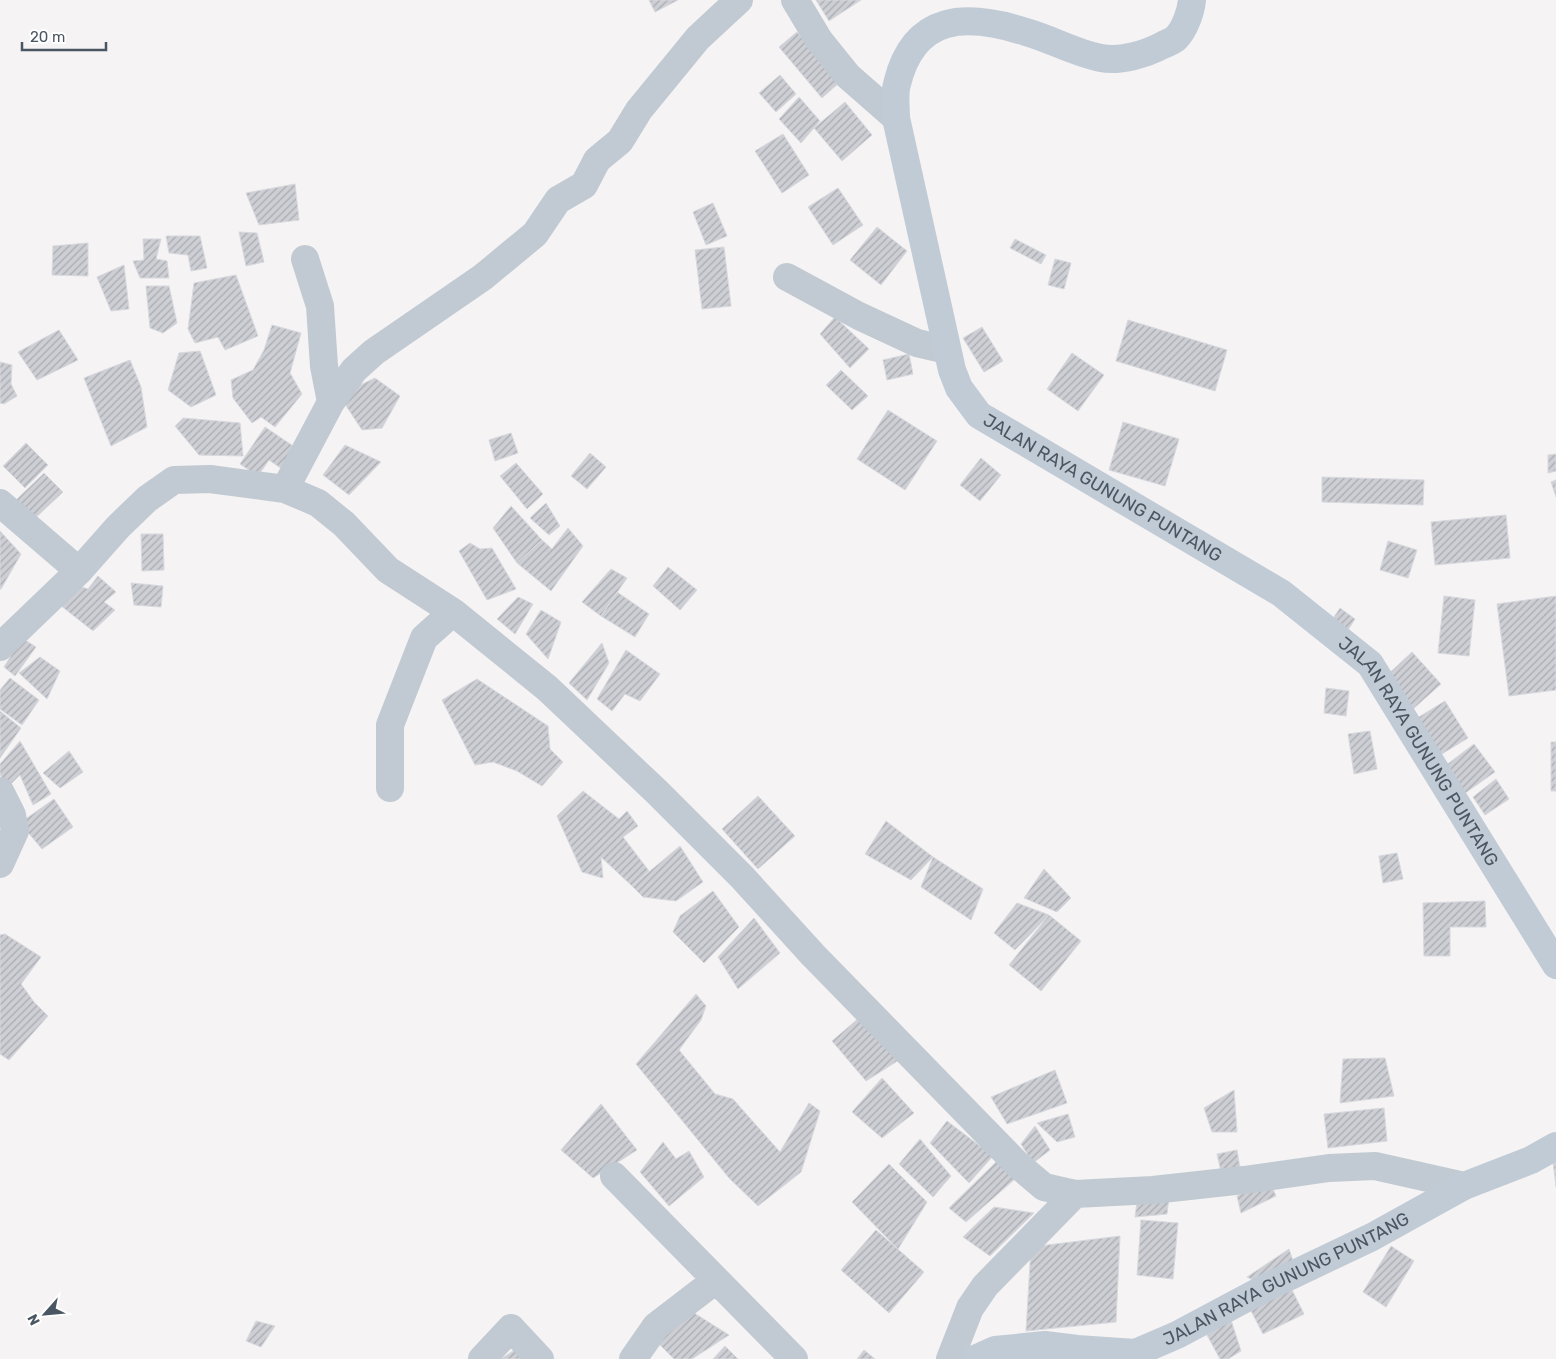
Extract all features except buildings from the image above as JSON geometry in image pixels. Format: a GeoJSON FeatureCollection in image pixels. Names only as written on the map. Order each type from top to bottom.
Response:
{"type":"FeatureCollection","features":[{"type":"Feature","properties":{"kind":"street"},"geometry":{"type":"LineString","coordinates":[[285,489],[331,402],[354,370],[374,352],[483,277],[535,234],[558,200],[584,185],[597,160],[620,141],[639,110],[698,38],[739,0]]}},
{"type":"Feature","properties":{"kind":"street"},"geometry":{"type":"LineString","coordinates":[[795,0],[819,40],[848,76],[896,118]]}},
{"type":"Feature","properties":{"kind":"street","name":"JALAN RAYA GUNUNG PUNTANG"},"geometry":{"type":"LineString","coordinates":[[1192,0],[1191,10],[1176,38],[1145,55],[1102,59],[1060,46],[1028,32],[988,21],[951,24],[936,28],[921,36],[906,56],[896,86],[896,118],[942,316],[947,350],[959,388],[979,415],[1281,593],[1370,664],[1556,965]]}},
{"type":"Feature","properties":{"kind":"street"},"geometry":{"type":"LineString","coordinates":[[305,260],[320,306],[324,366],[331,402]]}},
{"type":"Feature","properties":{"kind":"street"},"geometry":{"type":"LineString","coordinates":[[787,277],[859,316],[917,343],[947,350]]}},
{"type":"Feature","properties":{"kind":"street"},"geometry":{"type":"LineString","coordinates":[[0,648],[79,571],[118,527],[147,499],[174,480],[210,479],[285,489],[318,503],[344,524],[388,570],[453,612],[546,688],[657,792],[742,877],[812,955],[1018,1165],[1044,1187],[1075,1194],[1153,1190],[1329,1168],[1375,1166],[1464,1186]]}},
{"type":"Feature","properties":{"kind":"street"},"geometry":{"type":"LineString","coordinates":[[0,503],[79,571]]}},
{"type":"Feature","properties":{"kind":"street"},"geometry":{"type":"LineString","coordinates":[[390,788],[390,725],[424,638],[453,612]]}},
{"type":"Feature","properties":{"kind":"street"},"geometry":{"type":"LineString","coordinates":[[0,791],[12,815],[15,831],[0,864]]}},
{"type":"Feature","properties":{"kind":"street","name":"JALAN RAYA GUNUNG PUNTANG"},"geometry":{"type":"LineString","coordinates":[[975,1359],[995,1350],[1045,1345],[1135,1353],[1177,1336],[1267,1287],[1372,1237],[1464,1186],[1531,1160],[1556,1146]]}},
{"type":"Feature","properties":{"kind":"street"},"geometry":{"type":"LineString","coordinates":[[614,1176],[794,1359]]}},
{"type":"Feature","properties":{"kind":"street"},"geometry":{"type":"LineString","coordinates":[[950,1359],[970,1308],[985,1286],[1075,1194]]}},
{"type":"Feature","properties":{"kind":"street"},"geometry":{"type":"LineString","coordinates":[[633,1359],[656,1326],[716,1280]]}},
{"type":"Feature","properties":{"kind":"street"},"geometry":{"type":"LineString","coordinates":[[482,1359],[511,1328],[540,1359]]}}]}
